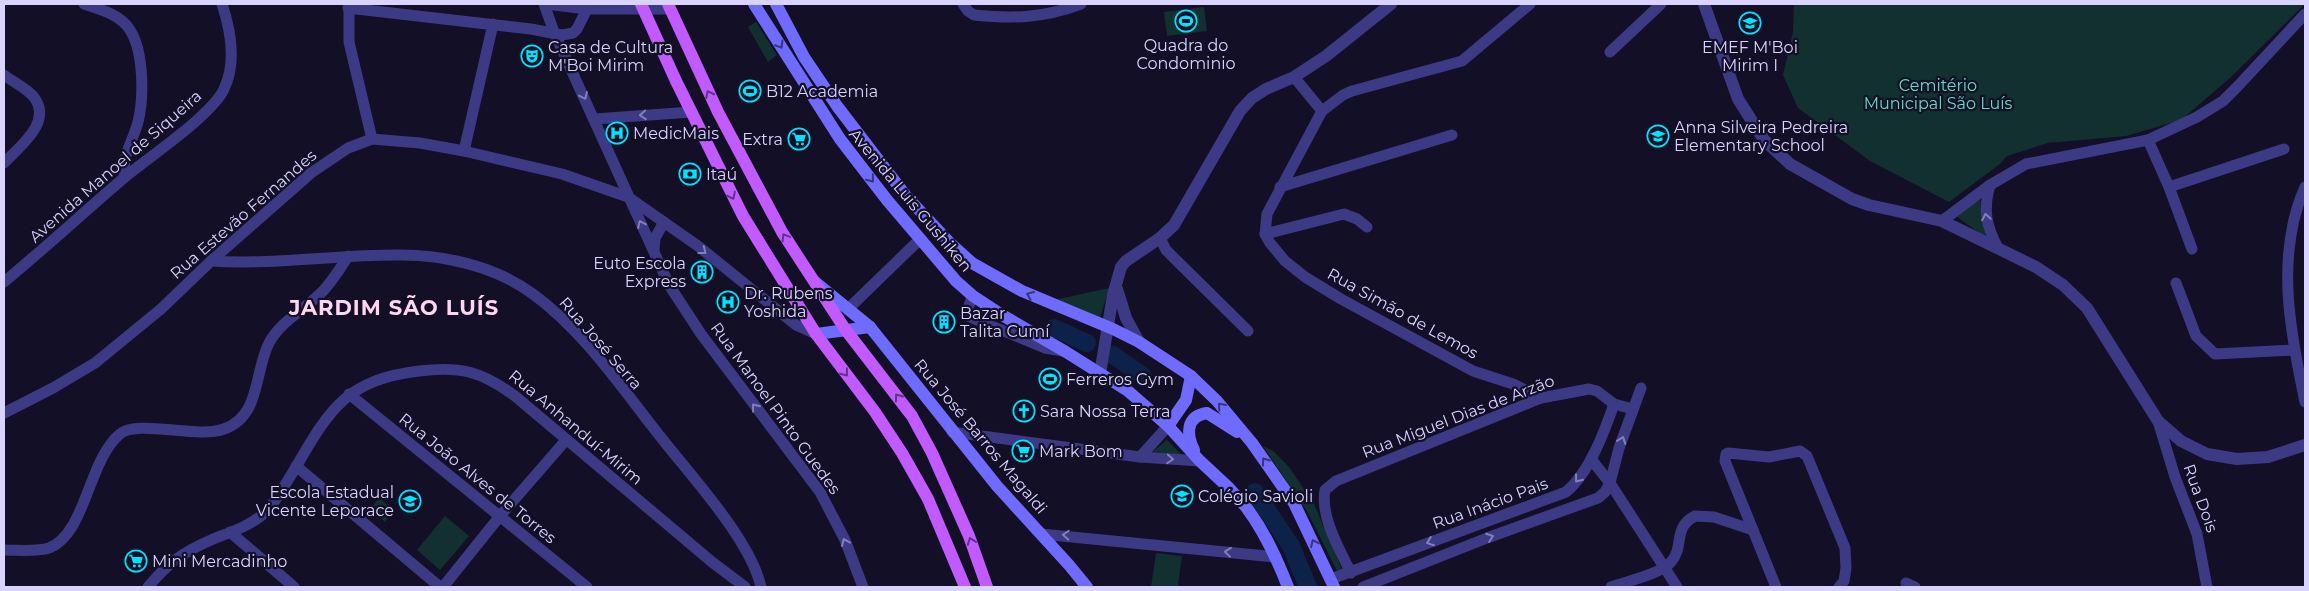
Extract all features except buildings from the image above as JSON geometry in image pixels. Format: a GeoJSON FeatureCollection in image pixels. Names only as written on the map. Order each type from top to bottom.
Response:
{"type":"FeatureCollection","features":[{"type":"Feature","properties":{"kind":"main road","name":"Avenida Luis Gushiken"},"geometry":{"type":"LineString","coordinates":[[754,4],[840,139],[956,281],[973,296],[1128,391],[1168,426],[1200,461],[1229,488],[1258,523],[1276,557],[1288,587]]}},
{"type":"Feature","properties":{"kind":"main road","name":"Avenida Luis Gushiken"},"geometry":{"type":"LineString","coordinates":[[776,4],[804,57],[837,106],[906,196],[951,244],[972,262],[1014,287],[1107,326],[1139,342],[1191,376],[1217,401],[1252,444],[1294,503],[1333,583]]}},
{"type":"Feature","properties":{"kind":"main road"},"geometry":{"type":"LineString","coordinates":[[669,6],[702,81],[766,205],[810,278],[845,329],[897,394],[920,431],[950,490],[987,587]]}},
{"type":"Feature","properties":{"kind":"main road"},"geometry":{"type":"LineString","coordinates":[[642,7],[742,216],[816,334],[875,412],[902,453],[938,522],[964,587]]}},
{"type":"Feature","properties":{"kind":"main road","name":"Rua José Barros Magaldi"},"geometry":{"type":"LineString","coordinates":[[810,278],[870,327],[997,486],[1087,587]]}},
{"type":"Feature","properties":{"kind":"main road"},"geometry":{"type":"LineString","coordinates":[[816,334],[870,327]]}},
{"type":"Feature","properties":{"kind":"main road"},"geometry":{"type":"LineString","coordinates":[[1168,426],[1186,400],[1191,376]]}},
{"type":"Feature","properties":{"kind":"main road"},"geometry":{"type":"LineString","coordinates":[[1200,461],[1188,438],[1188,430],[1192,420],[1205,413],[1213,416],[1252,444]]}},
{"type":"Feature","properties":{"kind":"street"},"geometry":{"type":"LineString","coordinates":[[84,4],[112,15],[123,22],[130,30],[138,56],[142,83],[140,109],[138,124],[124,164],[125,177]]}},
{"type":"Feature","properties":{"kind":"street","name":"Avenida Manoel de Siqueira"},"geometry":{"type":"LineString","coordinates":[[4,282],[54,241],[125,177],[191,124],[212,105],[223,91],[230,74],[232,57],[222,4]]}},
{"type":"Feature","properties":{"kind":"street"},"geometry":{"type":"LineString","coordinates":[[545,4],[587,9],[669,6]]}},
{"type":"Feature","properties":{"kind":"street","name":"Rua Manoel Pinto Guedes"},"geometry":{"type":"LineString","coordinates":[[545,4],[554,32],[669,285],[701,334],[824,499],[845,540],[863,587]]}},
{"type":"Feature","properties":{"kind":"street"},"geometry":{"type":"LineString","coordinates":[[963,4],[974,15],[1028,17],[1045,16],[1080,4]]}},
{"type":"Feature","properties":{"kind":"street"},"geometry":{"type":"LineString","coordinates":[[1100,374],[1116,282],[1126,261],[1160,238],[1174,225],[1185,209],[1240,111],[1252,98],[1266,89],[1294,77],[1326,56],[1391,4]]}},
{"type":"Feature","properties":{"kind":"street"},"geometry":{"type":"LineString","coordinates":[[1367,227],[1357,219],[1344,214],[1265,234],[1266,214],[1322,111],[1343,95],[1462,61],[1530,4]]}},
{"type":"Feature","properties":{"kind":"street"},"geometry":{"type":"LineString","coordinates":[[1610,52],[1661,4]]}},
{"type":"Feature","properties":{"kind":"street"},"geometry":{"type":"LineString","coordinates":[[1704,4],[1738,99],[1764,140],[1790,164],[1852,199],[1869,205],[1942,221],[2036,267],[2059,282],[2087,308],[2158,421],[2181,441],[2207,454],[2237,460],[2268,457],[2305,445]]}},
{"type":"Feature","properties":{"kind":"street"},"geometry":{"type":"LineString","coordinates":[[372,139],[349,42],[348,6],[554,32],[562,35],[573,33],[580,25],[587,9]]}},
{"type":"Feature","properties":{"kind":"street"},"geometry":{"type":"LineString","coordinates":[[1942,221],[1990,185],[2026,164],[2148,140],[2189,121],[2223,101],[2305,14]]}},
{"type":"Feature","properties":{"kind":"street"},"geometry":{"type":"LineString","coordinates":[[464,151],[493,24]]}},
{"type":"Feature","properties":{"kind":"street"},"geometry":{"type":"LineString","coordinates":[[1294,77],[1322,111]]}},
{"type":"Feature","properties":{"kind":"street"},"geometry":{"type":"LineString","coordinates":[[4,163],[36,128],[40,113],[37,103],[27,90],[6,78]]}},
{"type":"Feature","properties":{"kind":"street"},"geometry":{"type":"LineString","coordinates":[[595,119],[691,112]]}},
{"type":"Feature","properties":{"kind":"street"},"geometry":{"type":"LineString","coordinates":[[1280,186],[1452,135]]}},
{"type":"Feature","properties":{"kind":"street","name":"Rua Estevão Fernandes"},"geometry":{"type":"LineString","coordinates":[[4,413],[53,388],[95,363],[162,309],[211,261],[311,172],[348,148],[372,139],[420,143],[464,151],[562,174],[628,197],[698,246],[796,325],[816,334]]}},
{"type":"Feature","properties":{"kind":"street"},"geometry":{"type":"LineString","coordinates":[[2148,140],[2169,186],[2192,250]]}},
{"type":"Feature","properties":{"kind":"street"},"geometry":{"type":"LineString","coordinates":[[2169,186],[2284,149]]}},
{"type":"Feature","properties":{"kind":"street"},"geometry":{"type":"LineString","coordinates":[[1990,185],[1985,207],[1986,219],[1989,232],[1998,248]]}},
{"type":"Feature","properties":{"kind":"street"},"geometry":{"type":"LineString","coordinates":[[2305,186],[2290,242],[2287,289],[2294,350],[2305,402]]}},
{"type":"Feature","properties":{"kind":"street"},"geometry":{"type":"LineString","coordinates":[[654,252],[655,238],[664,222]]}},
{"type":"Feature","properties":{"kind":"street","name":"Rua Simão de Lemos"},"geometry":{"type":"LineString","coordinates":[[1265,234],[1285,261],[1305,277],[1334,295],[1473,371],[1513,384],[1541,398]]}},
{"type":"Feature","properties":{"kind":"street"},"geometry":{"type":"LineString","coordinates":[[1160,238],[1176,260],[1248,331]]}},
{"type":"Feature","properties":{"kind":"street"},"geometry":{"type":"LineString","coordinates":[[848,309],[922,240]]}},
{"type":"Feature","properties":{"kind":"street","name":"Rua José Serra"},"geometry":{"type":"LineString","coordinates":[[211,261],[249,264],[348,256],[398,255],[439,258],[463,262],[531,292],[546,304],[589,349],[740,541],[756,572],[761,587]]}},
{"type":"Feature","properties":{"kind":"street"},"geometry":{"type":"LineString","coordinates":[[4,550],[49,548],[69,532],[101,459],[111,442],[121,433],[136,429],[205,433],[222,430],[238,423],[247,411],[254,396],[261,365],[273,337],[321,293],[348,256]]}},
{"type":"Feature","properties":{"kind":"street"},"geometry":{"type":"LineString","coordinates":[[1116,282],[1121,307],[1139,342]]}},
{"type":"Feature","properties":{"kind":"street"},"geometry":{"type":"LineString","coordinates":[[2176,283],[2196,336],[2215,354],[2294,350]]}},
{"type":"Feature","properties":{"kind":"street"},"geometry":{"type":"LineString","coordinates":[[973,296],[965,315],[1045,348],[1066,352]]}},
{"type":"Feature","properties":{"kind":"street","name":"Rua Anhanduí-Mirim"},"geometry":{"type":"LineString","coordinates":[[148,587],[164,568],[175,559],[263,514],[282,490],[316,433],[349,394],[373,380],[398,373],[434,369],[467,370],[495,382],[744,587]]}},
{"type":"Feature","properties":{"kind":"street"},"geometry":{"type":"LineString","coordinates":[[1610,483],[1618,448],[1641,388]]}},
{"type":"Feature","properties":{"kind":"street","name":"Rua Miguel Dias de Arzão"},"geometry":{"type":"LineString","coordinates":[[1351,573],[1328,521],[1324,505],[1325,490],[1341,478],[1541,398],[1589,389],[1602,394],[1614,404],[1633,409]]}},
{"type":"Feature","properties":{"kind":"street","name":"Rua João Alves de Torres"},"geometry":{"type":"LineString","coordinates":[[349,394],[587,587]]}},
{"type":"Feature","properties":{"kind":"street","name":"Rua Inácio Pais"},"geometry":{"type":"LineString","coordinates":[[1333,583],[1351,573],[1471,526],[1555,497],[1574,484],[1590,459],[1614,404]]}},
{"type":"Feature","properties":{"kind":"street","name":"Rua Dois"},"geometry":{"type":"LineString","coordinates":[[2158,421],[2175,477],[2197,534],[2207,587]]}},
{"type":"Feature","properties":{"kind":"street"},"geometry":{"type":"LineString","coordinates":[[1140,457],[1168,426]]}},
{"type":"Feature","properties":{"kind":"street"},"geometry":{"type":"LineString","coordinates":[[952,432],[1140,457],[1200,461]]}},
{"type":"Feature","properties":{"kind":"street"},"geometry":{"type":"LineString","coordinates":[[296,466],[341,506],[441,587],[566,440]]}},
{"type":"Feature","properties":{"kind":"street"},"geometry":{"type":"LineString","coordinates":[[1776,587],[1725,461],[1726,454],[1733,452],[1769,457],[1793,452],[1804,453],[1845,548],[1846,568],[1844,580],[1839,587]]}},
{"type":"Feature","properties":{"kind":"street"},"geometry":{"type":"LineString","coordinates":[[1590,459],[1610,483],[1676,587]]}},
{"type":"Feature","properties":{"kind":"street","name":"Rua Inácio Pais"},"geometry":{"type":"LineString","coordinates":[[1363,587],[1487,538],[1598,498],[1605,492],[1610,483]]}},
{"type":"Feature","properties":{"kind":"street"},"geometry":{"type":"LineString","coordinates":[[1611,587],[1665,568],[1675,555],[1682,526],[1695,516],[1714,517],[1753,530]]}},
{"type":"Feature","properties":{"kind":"street"},"geometry":{"type":"LineString","coordinates":[[230,532],[294,587]]}},
{"type":"Feature","properties":{"kind":"street"},"geometry":{"type":"LineString","coordinates":[[1041,534],[1084,536],[1276,557]]}},
{"type":"Feature","properties":{"kind":"green space","name":"Cemitério Municipal São Luís"},"geometry":{"type":"Polygon","coordinates":[[[1794,4],[2305,4],[2230,78],[2181,120],[2126,136],[2048,143],[2007,156],[2000,164],[1949,202],[1870,161],[1798,108],[1783,75],[1793,32],[1794,4]]]}},
{"type":"Feature","properties":{"kind":"green space","name":"Quadra do Condominio"},"geometry":{"type":"Polygon","coordinates":[[[1204,7],[1207,31],[1167,36],[1164,12],[1204,7]]]}},
{"type":"Feature","properties":{"kind":"green space"},"geometry":{"type":"Polygon","coordinates":[[[756,22],[777,55],[768,62],[748,27],[756,22]]]}},
{"type":"Feature","properties":{"kind":"green space"},"geometry":{"type":"Polygon","coordinates":[[[1980,200],[1986,238],[1953,214],[1980,200]]]}},
{"type":"Feature","properties":{"kind":"green space"},"geometry":{"type":"Polygon","coordinates":[[[1109,288],[1100,318],[1054,300],[1109,288]]]}},
{"type":"Feature","properties":{"kind":"green space"},"geometry":{"type":"Polygon","coordinates":[[[1167,440],[1182,455],[1152,452],[1167,440]]]}},
{"type":"Feature","properties":{"kind":"green space"},"geometry":{"type":"Polygon","coordinates":[[[1263,446],[1273,451],[1289,467],[1314,504],[1343,572],[1338,573],[1308,513],[1263,446]]]}},
{"type":"Feature","properties":{"kind":"green space"},"geometry":{"type":"Polygon","coordinates":[[[379,497],[393,511],[385,522],[371,509],[379,497]]]}},
{"type":"Feature","properties":{"kind":"green space"},"geometry":{"type":"Polygon","coordinates":[[[445,516],[469,536],[440,570],[417,550],[445,516]]]}},
{"type":"Feature","properties":{"kind":"green space"},"geometry":{"type":"Polygon","coordinates":[[[1156,553],[1182,556],[1178,585],[1183,587],[1151,587],[1156,553]]]}},
{"type":"Feature","properties":{"kind":"waterway"},"geometry":{"type":"LineString","coordinates":[[1054,328],[1087,343]]}},
{"type":"Feature","properties":{"kind":"waterway"},"geometry":{"type":"LineString","coordinates":[[1113,355],[1143,376]]}},
{"type":"Feature","properties":{"kind":"waterway"},"geometry":{"type":"LineString","coordinates":[[1255,492],[1291,546],[1308,587]]}},
{"type":"Feature","properties":{"kind":"place","name":"Quadra do Condominio"},"geometry":{"type":"Point","coordinates":[1186,21]}},
{"type":"Feature","properties":{"kind":"place","name":"EMEF M'Boi Mirim I"},"geometry":{"type":"Point","coordinates":[1750,23]}},
{"type":"Feature","properties":{"kind":"place","name":"Casa de Cultura M'Boi Mirim"},"geometry":{"type":"Point","coordinates":[532,56]}},
{"type":"Feature","properties":{"kind":"place","name":"B12 Academia"},"geometry":{"type":"Point","coordinates":[750,91]}},
{"type":"Feature","properties":{"kind":"place","name":"MedicMais"},"geometry":{"type":"Point","coordinates":[617,133]}},
{"type":"Feature","properties":{"kind":"place","name":"Anna Silveira Pedreira Elementary School"},"geometry":{"type":"Point","coordinates":[1658,136]}},
{"type":"Feature","properties":{"kind":"place","name":"Extra"},"geometry":{"type":"Point","coordinates":[799,139]}},
{"type":"Feature","properties":{"kind":"place","name":"Itaú"},"geometry":{"type":"Point","coordinates":[690,174]}},
{"type":"Feature","properties":{"kind":"place","name":"Euto Escola Express"},"geometry":{"type":"Point","coordinates":[702,272]}},
{"type":"Feature","properties":{"kind":"place","name":"Dr. Rubens Yoshida"},"geometry":{"type":"Point","coordinates":[728,302]}},
{"type":"Feature","properties":{"kind":"place","name":"Bazar Talita Cumí"},"geometry":{"type":"Point","coordinates":[944,322]}},
{"type":"Feature","properties":{"kind":"place","name":"Ferreros Gym"},"geometry":{"type":"Point","coordinates":[1050,379]}},
{"type":"Feature","properties":{"kind":"place","name":"Sara Nossa Terra"},"geometry":{"type":"Point","coordinates":[1024,411]}},
{"type":"Feature","properties":{"kind":"place","name":"Mark Bom"},"geometry":{"type":"Point","coordinates":[1023,451]}},
{"type":"Feature","properties":{"kind":"place","name":"Colégio Savioli"},"geometry":{"type":"Point","coordinates":[1182,496]}},
{"type":"Feature","properties":{"kind":"place","name":"Escola Estadual Vicente Leporace"},"geometry":{"type":"Point","coordinates":[410,501]}},
{"type":"Feature","properties":{"kind":"place","name":"Mini Mercadinho"},"geometry":{"type":"Point","coordinates":[136,561]}},
{"type":"Feature","properties":{"kind":"district","name":"JARDIM SÃO LUÍS"},"geometry":{"type":"Point","coordinates":[394,308]}}]}
